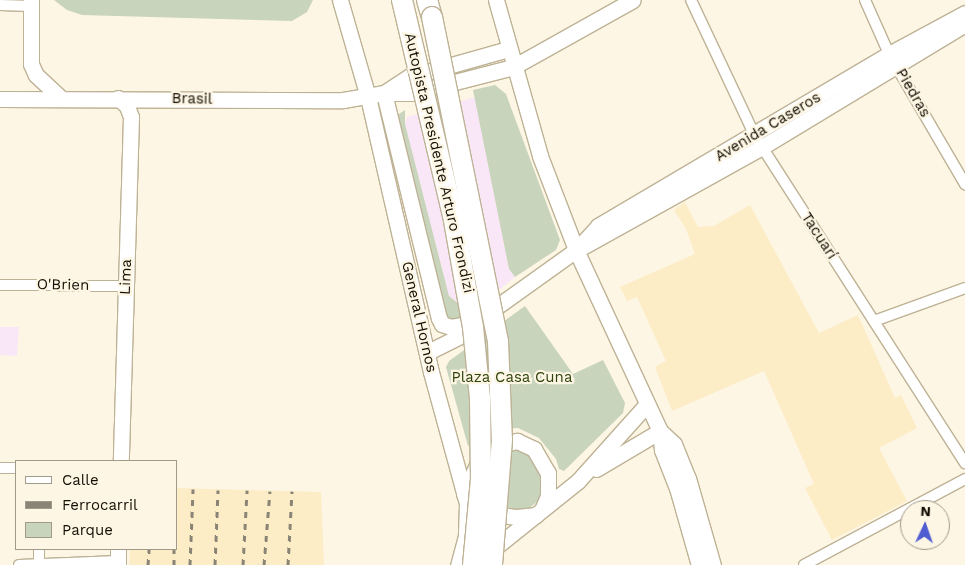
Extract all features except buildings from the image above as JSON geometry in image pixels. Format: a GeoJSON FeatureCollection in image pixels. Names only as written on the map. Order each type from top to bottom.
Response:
{"type":"FeatureCollection","features":[{"type":"Feature","properties":{"kind":"highway","name":"Autopista Presidente Arturo Frondizi"},"geometry":{"type":"LineString","coordinates":[[402,0],[453,215],[473,327],[480,399],[481,479],[473,565]]}},
{"type":"Feature","properties":{"kind":"highway","name":"Autopista Presidente Arturo Frondizi"},"geometry":{"type":"LineString","coordinates":[[429,6],[498,342],[502,440],[494,556]]}},
{"type":"Feature","properties":{"kind":"highway"},"geometry":{"type":"LineString","coordinates":[[481,565],[494,556]]}},
{"type":"Feature","properties":{"kind":"main road","name":"General Hornos"},"geometry":{"type":"LineString","coordinates":[[340,0],[368,97],[465,499],[466,536],[458,565]]}},
{"type":"Feature","properties":{"kind":"main road"},"geometry":{"type":"LineString","coordinates":[[496,0],[513,68],[540,156],[576,250],[660,431],[662,450],[677,488],[699,565]]}},
{"type":"Feature","properties":{"kind":"main road","name":"Brasil"},"geometry":{"type":"LineString","coordinates":[[0,99],[60,97],[343,100],[384,94],[412,93],[513,68],[633,0]]}},
{"type":"Feature","properties":{"kind":"main road"},"geometry":{"type":"LineString","coordinates":[[31,3],[31,64],[36,75],[60,97]]}},
{"type":"Feature","properties":{"kind":"main road","name":"Avenida Caseros"},"geometry":{"type":"LineString","coordinates":[[428,352],[466,333],[474,323],[576,250],[759,142],[965,13]]}},
{"type":"Feature","properties":{"kind":"main road","name":"Avenida Caseros"},"geometry":{"type":"LineString","coordinates":[[893,59],[965,24]]}},
{"type":"Feature","properties":{"kind":"main road","name":"Brasil"},"geometry":{"type":"LineString","coordinates":[[384,94],[408,77],[508,49]]}},
{"type":"Feature","properties":{"kind":"main road","name":"General Hornos"},"geometry":{"type":"LineString","coordinates":[[384,94],[440,318],[449,327],[474,323]]}},
{"type":"Feature","properties":{"kind":"main road","name":"Lima"},"geometry":{"type":"LineString","coordinates":[[118,98],[127,106],[131,117],[121,460]]}},
{"type":"Feature","properties":{"kind":"main road"},"geometry":{"type":"LineString","coordinates":[[494,556],[540,512],[578,480],[647,404]]}},
{"type":"Feature","properties":{"kind":"main road"},"geometry":{"type":"LineString","coordinates":[[578,480],[660,431]]}},
{"type":"Feature","properties":{"kind":"main road"},"geometry":{"type":"LineString","coordinates":[[660,431],[674,444],[688,478],[713,565]]}},
{"type":"Feature","properties":{"kind":"main road"},"geometry":{"type":"LineString","coordinates":[[517,441],[534,449],[548,473],[548,496],[540,512],[498,515],[465,499],[480,458],[494,447],[517,441]]}},
{"type":"Feature","properties":{"kind":"street","name":"Tacuarí"},"geometry":{"type":"LineString","coordinates":[[691,0],[759,142],[965,463]]}},
{"type":"Feature","properties":{"kind":"street","name":"Piedras"},"geometry":{"type":"LineString","coordinates":[[865,0],[893,59],[965,184]]}},
{"type":"Feature","properties":{"kind":"street"},"geometry":{"type":"LineString","coordinates":[[0,5],[31,3]]}},
{"type":"Feature","properties":{"kind":"street","name":"O'Brien"},"geometry":{"type":"LineString","coordinates":[[0,285],[126,286]]}},
{"type":"Feature","properties":{"kind":"street"},"geometry":{"type":"LineString","coordinates":[[874,321],[965,288]]}},
{"type":"Feature","properties":{"kind":"street"},"geometry":{"type":"LineString","coordinates":[[0,468],[15,468]]}},
{"type":"Feature","properties":{"kind":"street"},"geometry":{"type":"LineString","coordinates":[[804,565],[965,479]]}},
{"type":"Feature","properties":{"kind":"street"},"geometry":{"type":"LineString","coordinates":[[39,550],[39,564]]}},
{"type":"Feature","properties":{"kind":"street"},"geometry":{"type":"LineString","coordinates":[[19,565],[118,558]]}},
{"type":"Feature","properties":{"kind":"shaded area"},"geometry":{"type":"Polygon","coordinates":[[[475,97],[509,269],[515,277],[464,318],[459,304],[449,296],[405,124],[407,117],[475,97]]]}},
{"type":"Feature","properties":{"kind":"shaded area"},"geometry":{"type":"Polygon","coordinates":[[[685,202],[698,227],[714,226],[750,205],[819,333],[858,315],[895,398],[901,395],[917,428],[879,448],[906,500],[900,500],[900,505],[832,540],[805,488],[814,484],[764,371],[672,411],[655,367],[666,361],[637,297],[627,301],[620,287],[695,254],[686,229],[674,210],[685,202]]]}},
{"type":"Feature","properties":{"kind":"shaded area"},"geometry":{"type":"Polygon","coordinates":[[[0,327],[19,327],[17,356],[0,355],[0,327]]]}},
{"type":"Feature","properties":{"kind":"shaded area"},"geometry":{"type":"Polygon","coordinates":[[[178,488],[321,492],[324,565],[129,565],[130,550],[178,550],[178,488]]]}},
{"type":"Feature","properties":{"kind":"green space"},"geometry":{"type":"Polygon","coordinates":[[[54,0],[313,0],[307,12],[292,21],[82,15],[67,10],[54,0]]]}},
{"type":"Feature","properties":{"kind":"green space"},"geometry":{"type":"Polygon","coordinates":[[[495,85],[506,94],[560,240],[556,250],[515,277],[509,269],[473,90],[495,85]]]}},
{"type":"Feature","properties":{"kind":"green space"},"geometry":{"type":"Polygon","coordinates":[[[405,110],[405,124],[449,296],[459,304],[464,318],[455,320],[449,318],[443,309],[396,116],[405,110]]]}},
{"type":"Feature","properties":{"kind":"green space","name":"Plaza Casa Cuna"},"geometry":{"type":"Polygon","coordinates":[[[525,306],[573,374],[603,360],[625,403],[623,413],[564,471],[559,469],[556,459],[539,438],[518,428],[496,429],[468,446],[446,367],[449,361],[525,306]]]}},
{"type":"Feature","properties":{"kind":"green space"},"geometry":{"type":"Polygon","coordinates":[[[513,448],[526,452],[541,473],[544,489],[540,500],[525,511],[506,507],[509,451],[513,448]]]}},
{"type":"Feature","properties":{"kind":"railway"},"geometry":{"type":"LineString","coordinates":[[190,565],[193,489]]}},
{"type":"Feature","properties":{"kind":"railway"},"geometry":{"type":"LineString","coordinates":[[215,565],[218,490]]}},
{"type":"Feature","properties":{"kind":"railway"},"geometry":{"type":"LineString","coordinates":[[243,565],[247,490]]}},
{"type":"Feature","properties":{"kind":"railway"},"geometry":{"type":"LineString","coordinates":[[264,565],[270,491]]}},
{"type":"Feature","properties":{"kind":"railway"},"geometry":{"type":"LineString","coordinates":[[288,565],[292,491]]}},
{"type":"Feature","properties":{"kind":"railway"},"geometry":{"type":"LineString","coordinates":[[148,565],[149,550]]}},
{"type":"Feature","properties":{"kind":"railway"},"geometry":{"type":"LineString","coordinates":[[174,550],[174,565]]}}]}
